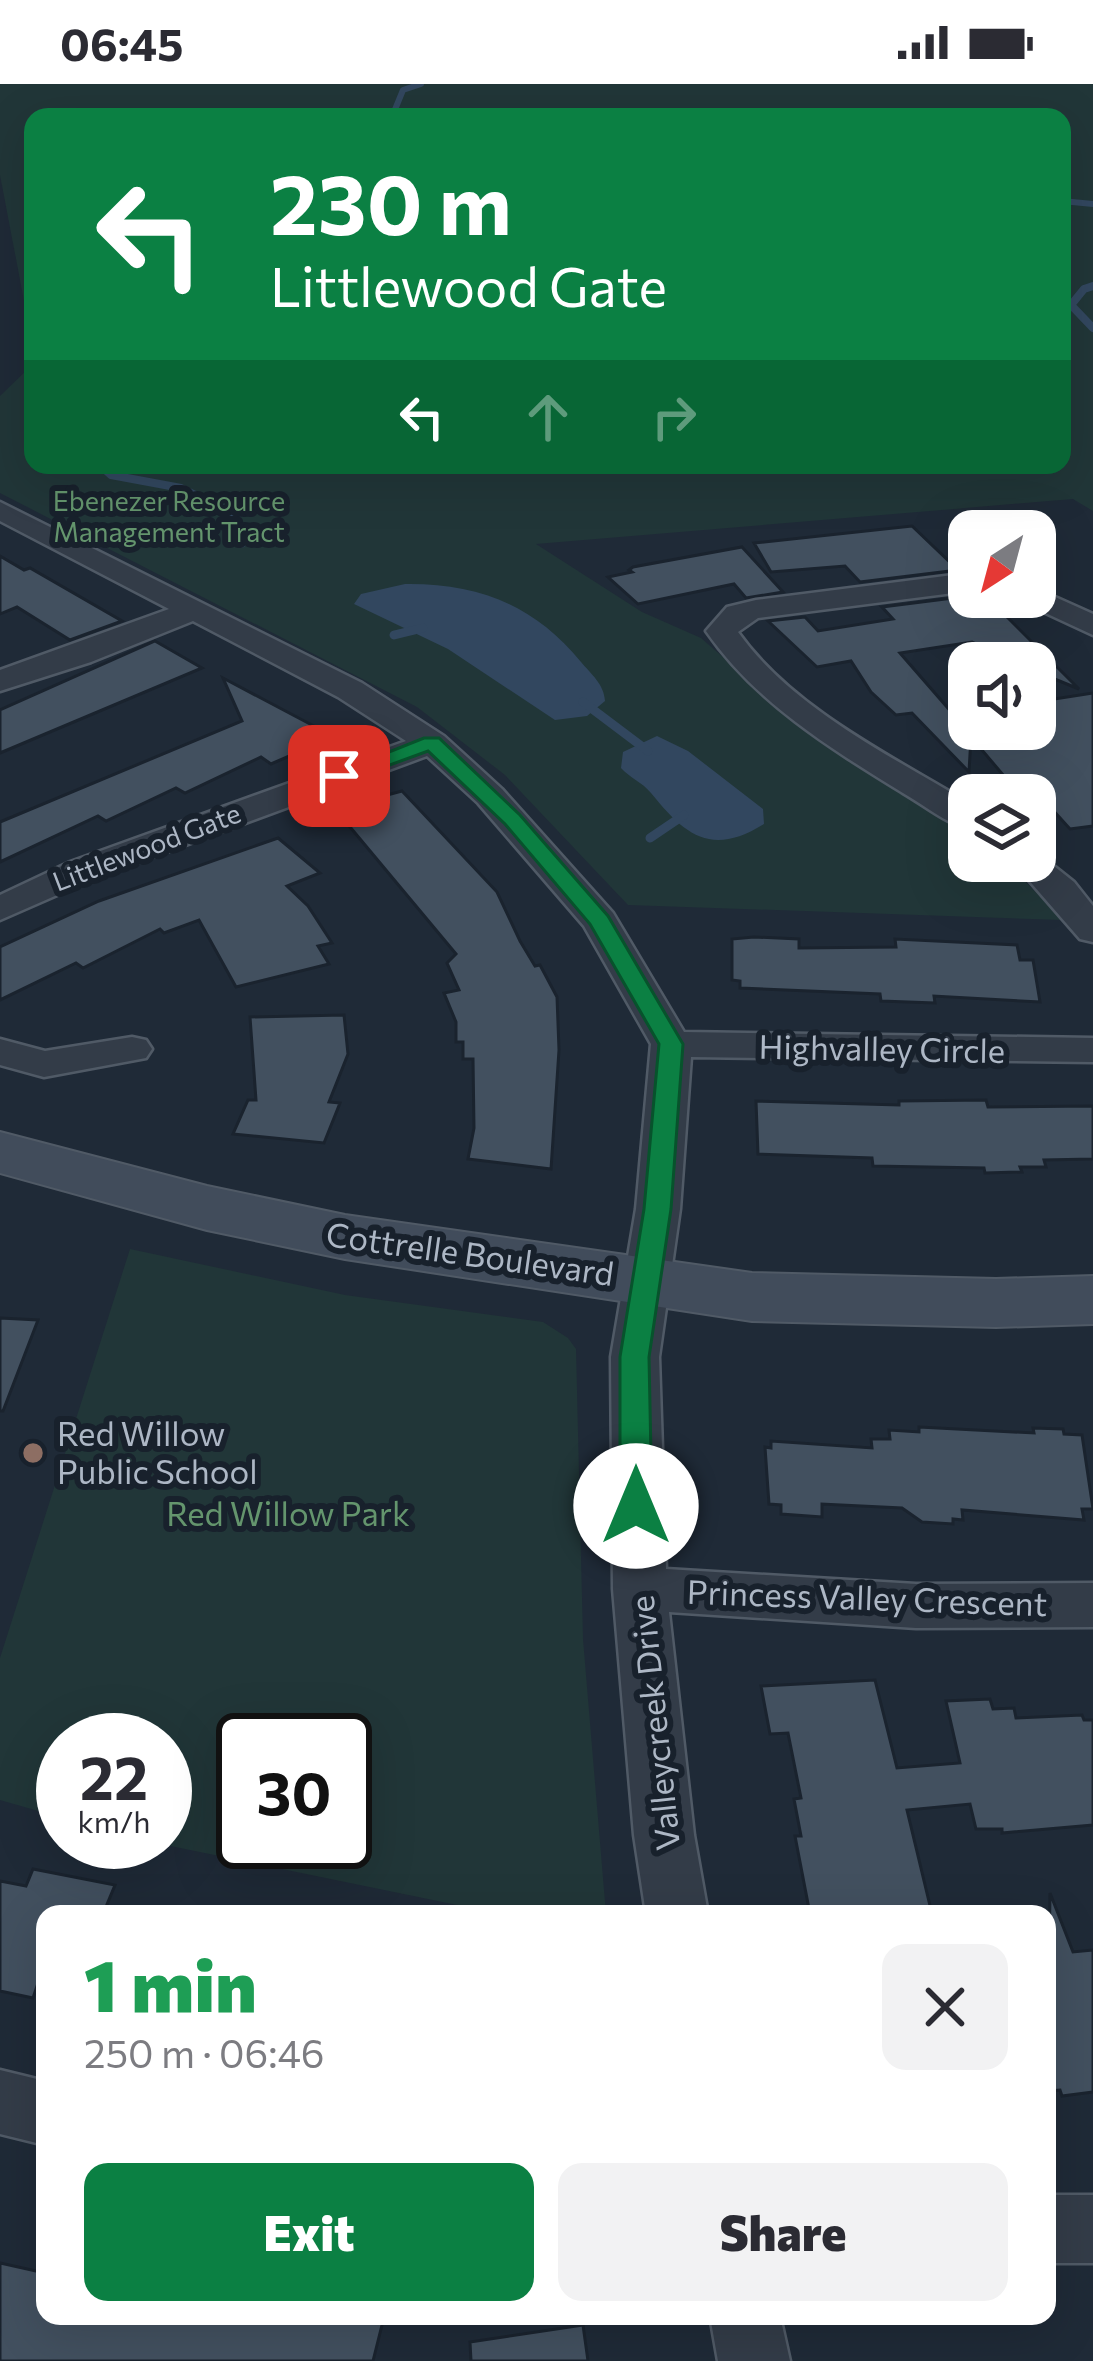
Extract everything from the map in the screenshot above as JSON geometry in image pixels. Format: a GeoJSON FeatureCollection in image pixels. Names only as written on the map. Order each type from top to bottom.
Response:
{"type":"FeatureCollection","features":[{"type":"Feature","properties":{"kind":"main road","name":"Cottrelle Boulevard"},"geometry":{"type":"LineString","coordinates":[[0,1152],[207,1208],[326,1233],[752,1297],[1093,1300]]}},
{"type":"Feature","properties":{"kind":"street"},"geometry":{"type":"LineString","coordinates":[[0,510],[350,690],[432,742],[501,807],[600,921],[671,1044]]}},
{"type":"Feature","properties":{"kind":"street"},"geometry":{"type":"LineString","coordinates":[[948,585],[756,609],[738,614],[722,631],[742,658],[806,712],[948,804]]}},
{"type":"Feature","properties":{"kind":"street"},"geometry":{"type":"LineString","coordinates":[[1056,607],[1093,626]]}},
{"type":"Feature","properties":{"kind":"street"},"geometry":{"type":"LineString","coordinates":[[0,681],[194,610]]}},
{"type":"Feature","properties":{"kind":"street","name":"Littlewood Gate"},"geometry":{"type":"LineString","coordinates":[[0,909],[82,870],[432,742]]}},
{"type":"Feature","properties":{"kind":"street"},"geometry":{"type":"LineString","coordinates":[[1052,882],[1093,931]]}},
{"type":"Feature","properties":{"kind":"street","name":"Highvalley Circle"},"geometry":{"type":"LineString","coordinates":[[671,1044],[1093,1050]]}},
{"type":"Feature","properties":{"kind":"street","name":"Valleycreek Drive"},"geometry":{"type":"LineString","coordinates":[[671,1044],[658,1209],[635,1357],[640,1589],[676,1905]]}},
{"type":"Feature","properties":{"kind":"street"},"geometry":{"type":"LineString","coordinates":[[0,1052],[44,1064],[132,1049]]}},
{"type":"Feature","properties":{"kind":"street","name":"Princess Valley Crescent"},"geometry":{"type":"LineString","coordinates":[[640,1589],[916,1606],[1093,1605]]}},
{"type":"Feature","properties":{"kind":"street"},"geometry":{"type":"LineString","coordinates":[[0,2102],[36,2111]]}},
{"type":"Feature","properties":{"kind":"street"},"geometry":{"type":"LineString","coordinates":[[1056,2229],[1093,2228]]}},
{"type":"Feature","properties":{"kind":"street"},"geometry":{"type":"LineString","coordinates":[[747,2325],[754,2361]]}},
{"type":"Feature","properties":{"kind":"green space","name":"Ebenezer Resource Management Tract"},"geometry":{"type":"Polygon","coordinates":[[[0,84],[1093,84],[1093,511],[1073,499],[536,544],[642,612],[701,638],[786,712],[948,820],[948,882],[1026,882],[1063,920],[628,905],[505,775],[417,707],[0,493],[0,396],[24,373],[24,474],[1071,474],[1071,108],[24,108],[24,301],[0,175],[0,84]]]}},
{"type":"Feature","properties":{"kind":"green space","name":"Red Willow Park"},"geometry":{"type":"Polygon","coordinates":[[[130,1249],[345,1295],[543,1322],[568,1338],[576,1349],[583,1639],[605,1905],[457,1905],[282,1869],[372,1869],[372,1713],[216,1713],[216,1855],[192,1850],[192,1713],[36,1713],[36,1810],[0,1800],[0,1658],[130,1249]]]}},
{"type":"Feature","properties":{"kind":"water"},"geometry":{"type":"Polygon","coordinates":[[[405,584],[480,593],[524,612],[563,642],[600,684],[605,701],[587,716],[555,720],[448,649],[354,604],[361,594],[405,584]]]}},
{"type":"Feature","properties":{"kind":"water"},"geometry":{"type":"Polygon","coordinates":[[[657,736],[688,751],[763,809],[764,824],[729,839],[700,837],[688,830],[621,768],[623,752],[657,736]]]}},
{"type":"Feature","properties":{"kind":"building"},"geometry":{"type":"Polygon","coordinates":[[[912,526],[948,560],[948,571],[860,582],[845,566],[771,572],[754,543],[912,526]]]}},
{"type":"Feature","properties":{"kind":"building"},"geometry":{"type":"Polygon","coordinates":[[[742,547],[783,592],[746,598],[734,584],[638,604],[608,577],[632,572],[633,567],[742,547]]]}},
{"type":"Feature","properties":{"kind":"building"},"geometry":{"type":"Polygon","coordinates":[[[0,556],[122,621],[70,640],[17,607],[0,614],[0,556]]]}},
{"type":"Feature","properties":{"kind":"building"},"geometry":{"type":"Polygon","coordinates":[[[948,599],[948,618],[1008,618],[1032,642],[948,642],[900,653],[948,708],[948,750],[970,750],[969,772],[912,713],[896,715],[871,692],[851,661],[817,667],[768,621],[805,617],[818,631],[893,619],[882,607],[948,599]]]}},
{"type":"Feature","properties":{"kind":"building"},"geometry":{"type":"Polygon","coordinates":[[[155,641],[202,668],[0,753],[0,710],[155,641]]]}},
{"type":"Feature","properties":{"kind":"building"},"geometry":{"type":"Polygon","coordinates":[[[1056,666],[1079,689],[1056,680],[1056,666]]]}},
{"type":"Feature","properties":{"kind":"building"},"geometry":{"type":"Polygon","coordinates":[[[223,678],[327,733],[315,738],[322,742],[271,764],[261,757],[185,793],[176,788],[106,821],[98,816],[0,862],[0,822],[242,721],[223,678]]]}},
{"type":"Feature","properties":{"kind":"building"},"geometry":{"type":"Polygon","coordinates":[[[1093,693],[1093,826],[1070,829],[1056,814],[1056,774],[1002,774],[982,750],[1056,750],[1056,699],[1093,693]]]}},
{"type":"Feature","properties":{"kind":"building"},"geometry":{"type":"Polygon","coordinates":[[[402,791],[497,892],[520,941],[557,997],[559,1050],[551,1169],[468,1159],[474,1128],[473,1059],[463,1059],[463,1042],[456,1042],[456,1022],[444,993],[459,990],[447,963],[456,954],[335,809],[402,791]]]}},
{"type":"Feature","properties":{"kind":"building"},"geometry":{"type":"Polygon","coordinates":[[[278,838],[320,873],[287,886],[308,906],[332,943],[318,946],[329,964],[236,987],[199,920],[164,933],[160,929],[83,968],[76,963],[0,1000],[0,947],[99,901],[278,838]]]}},
{"type":"Feature","properties":{"kind":"building"},"geometry":{"type":"Polygon","coordinates":[[[732,939],[799,939],[799,948],[896,947],[895,939],[1017,945],[1020,960],[1033,960],[1040,1002],[934,996],[935,1003],[881,1001],[880,994],[740,988],[740,981],[732,980],[732,939]]]}},
{"type":"Feature","properties":{"kind":"building"},"geometry":{"type":"Polygon","coordinates":[[[344,1015],[348,1054],[329,1102],[340,1103],[324,1143],[233,1134],[248,1100],[256,1100],[250,1017],[344,1015]]]}},
{"type":"Feature","properties":{"kind":"building"},"geometry":{"type":"Polygon","coordinates":[[[986,1100],[988,1107],[1093,1106],[1093,1159],[1044,1160],[1046,1167],[985,1173],[984,1168],[873,1166],[872,1158],[758,1154],[756,1101],[899,1105],[899,1101],[986,1100]]]}},
{"type":"Feature","properties":{"kind":"building"},"geometry":{"type":"Polygon","coordinates":[[[0,1318],[38,1320],[3,1411],[0,1411],[0,1318]]]}},
{"type":"Feature","properties":{"kind":"building"},"geometry":{"type":"Polygon","coordinates":[[[919,1427],[1034,1433],[1033,1428],[1063,1429],[1064,1434],[1082,1435],[1093,1509],[1082,1509],[1084,1520],[962,1510],[963,1520],[953,1519],[953,1524],[922,1522],[902,1508],[822,1504],[822,1517],[781,1514],[781,1505],[769,1504],[765,1447],[771,1448],[771,1441],[872,1448],[871,1439],[890,1439],[889,1430],[919,1432],[919,1427]]]}},
{"type":"Feature","properties":{"kind":"building"},"geometry":{"type":"Polygon","coordinates":[[[875,1680],[897,1768],[960,1763],[946,1701],[990,1699],[993,1709],[1014,1708],[1016,1718],[1082,1715],[1084,1720],[1093,1720],[1093,1825],[1002,1833],[1002,1829],[976,1829],[970,1804],[907,1810],[930,1905],[808,1905],[795,1836],[801,1836],[794,1799],[801,1798],[788,1733],[770,1734],[761,1686],[875,1680]]]}},
{"type":"Feature","properties":{"kind":"building"},"geometry":{"type":"Polygon","coordinates":[[[33,1869],[115,1885],[107,1905],[36,1905],[33,1998],[0,1991],[0,1881],[26,1886],[33,1869]]]}},
{"type":"Feature","properties":{"kind":"building"},"geometry":{"type":"Polygon","coordinates":[[[1056,1908],[1073,1952],[1093,1950],[1093,2092],[1062,2096],[1056,2090],[1056,1908]]]}},
{"type":"Feature","properties":{"kind":"building"},"geometry":{"type":"Polygon","coordinates":[[[0,2263],[36,2271],[36,2325],[382,2325],[373,2361],[0,2361],[0,2263]]]}},
{"type":"Feature","properties":{"kind":"building"},"geometry":{"type":"Polygon","coordinates":[[[583,2325],[588,2361],[471,2361],[470,2342],[583,2325]]]}},
{"type":"Feature","properties":{"kind":"waterway"},"geometry":{"type":"LineString","coordinates":[[396,108],[403,90],[421,84]]}},
{"type":"Feature","properties":{"kind":"waterway"},"geometry":{"type":"LineString","coordinates":[[1071,202],[1093,204]]}},
{"type":"Feature","properties":{"kind":"waterway"},"geometry":{"type":"LineString","coordinates":[[1093,286],[1084,289],[1071,305],[1093,328]]}},
{"type":"Feature","properties":{"kind":"waterway"},"geometry":{"type":"LineString","coordinates":[[110,474],[181,488],[236,515],[240,536]]}},
{"type":"Feature","properties":{"kind":"waterway"},"geometry":{"type":"LineString","coordinates":[[240,533],[242,543]]}},
{"type":"Feature","properties":{"kind":"waterway"},"geometry":{"type":"LineString","coordinates":[[394,635],[423,628]]}},
{"type":"Feature","properties":{"kind":"waterway"},"geometry":{"type":"LineString","coordinates":[[583,702],[648,751]]}},
{"type":"Feature","properties":{"kind":"waterway"},"geometry":{"type":"LineString","coordinates":[[650,838],[684,815]]}},
{"type":"Feature","properties":{"kind":"place","name":"Red Willow Public School"},"geometry":{"type":"Point","coordinates":[33,1453]}},
{"type":"Feature","properties":{"kind":"route"},"geometry":{"type":"LineString","coordinates":[[339,776],[432,742],[512,819],[600,921],[671,1044],[658,1209],[635,1357],[636,1506]]}}]}
